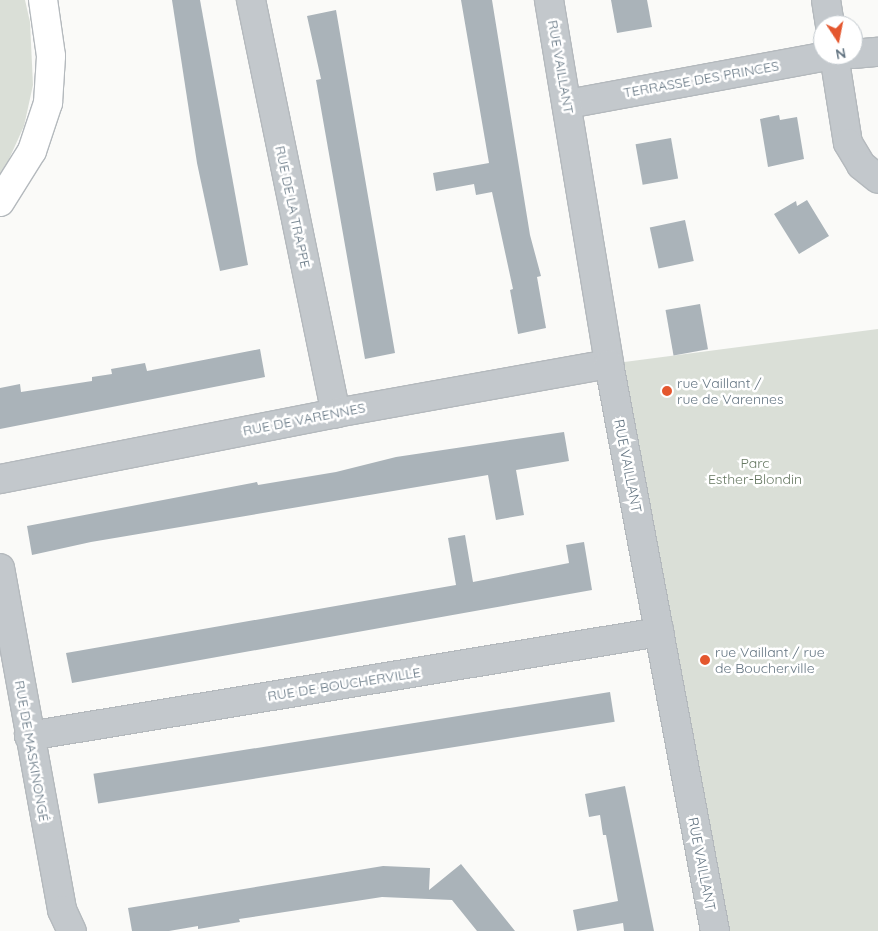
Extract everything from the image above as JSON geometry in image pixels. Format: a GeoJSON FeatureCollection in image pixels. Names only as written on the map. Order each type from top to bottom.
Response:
{"type":"FeatureCollection","features":[{"type":"Feature","properties":{"kind":"highway"},"geometry":{"type":"LineString","coordinates":[[0,202],[32,151],[48,102],[52,56],[43,0]]}},
{"type":"Feature","properties":{"kind":"street","name":"RUE DE LA TRAPPE"},"geometry":{"type":"LineString","coordinates":[[251,0],[336,413]]}},
{"type":"Feature","properties":{"kind":"street","name":"RUE VAILLANT"},"geometry":{"type":"LineString","coordinates":[[549,0],[568,104],[609,364],[715,931]]}},
{"type":"Feature","properties":{"kind":"street"},"geometry":{"type":"LineString","coordinates":[[826,0],[828,15]]}},
{"type":"Feature","properties":{"kind":"street"},"geometry":{"type":"LineString","coordinates":[[863,53],[878,52]]}},
{"type":"Feature","properties":{"kind":"street","name":"TERRASSE DES PRINCES"},"geometry":{"type":"LineString","coordinates":[[568,104],[813,59]]}},
{"type":"Feature","properties":{"kind":"street","name":"TERRASSE DES PRINCES"},"geometry":{"type":"LineString","coordinates":[[835,65],[848,143],[861,166],[878,179]]}},
{"type":"Feature","properties":{"kind":"street","name":"RUE DE VARENNES"},"geometry":{"type":"LineString","coordinates":[[0,479],[336,413],[609,364]]}},
{"type":"Feature","properties":{"kind":"street","name":"RUE DE MASKINONGÉ"},"geometry":{"type":"LineString","coordinates":[[0,568],[62,910],[72,931]]}},
{"type":"Feature","properties":{"kind":"street","name":"RUE DE BOUCHERVILLE"},"geometry":{"type":"LineString","coordinates":[[29,736],[659,632]]}},
{"type":"Feature","properties":{"kind":"green space"},"geometry":{"type":"Polygon","coordinates":[[[0,0],[25,0],[30,22],[33,85],[24,126],[0,179],[0,0]]]}},
{"type":"Feature","properties":{"kind":"green space","name":"Parc Esther-Blondin"},"geometry":{"type":"Polygon","coordinates":[[[878,329],[878,931],[715,931],[609,364],[878,329]]]}},
{"type":"Feature","properties":{"kind":"building"},"geometry":{"type":"Polygon","coordinates":[[[172,0],[200,0],[248,265],[220,271],[197,163],[172,0]]]}},
{"type":"Feature","properties":{"kind":"building"},"geometry":{"type":"Polygon","coordinates":[[[461,0],[492,0],[530,235],[541,276],[537,277],[546,328],[518,334],[510,290],[513,289],[492,192],[476,195],[474,184],[436,191],[433,173],[489,163],[461,0]]]}},
{"type":"Feature","properties":{"kind":"building"},"geometry":{"type":"Polygon","coordinates":[[[611,0],[647,0],[652,27],[617,33],[611,0]]]}},
{"type":"Feature","properties":{"kind":"building"},"geometry":{"type":"Polygon","coordinates":[[[336,10],[395,353],[365,359],[316,80],[321,79],[307,16],[336,10]]]}},
{"type":"Feature","properties":{"kind":"building"},"geometry":{"type":"Polygon","coordinates":[[[779,115],[780,120],[797,117],[804,159],[768,167],[760,119],[779,115]]]}},
{"type":"Feature","properties":{"kind":"building"},"geometry":{"type":"Polygon","coordinates":[[[671,138],[678,178],[643,185],[636,144],[671,138]]]}},
{"type":"Feature","properties":{"kind":"building"},"geometry":{"type":"Polygon","coordinates":[[[807,200],[829,236],[799,254],[774,214],[796,201],[797,206],[807,200]]]}},
{"type":"Feature","properties":{"kind":"building"},"geometry":{"type":"Polygon","coordinates":[[[685,220],[694,261],[659,269],[650,227],[685,220]]]}},
{"type":"Feature","properties":{"kind":"building"},"geometry":{"type":"Polygon","coordinates":[[[700,304],[708,349],[674,355],[666,310],[700,304]]]}},
{"type":"Feature","properties":{"kind":"building"},"geometry":{"type":"Polygon","coordinates":[[[260,349],[265,377],[0,429],[0,388],[20,384],[21,392],[92,381],[92,377],[112,374],[111,369],[145,363],[147,371],[260,349]]]}},
{"type":"Feature","properties":{"kind":"building"},"geometry":{"type":"Polygon","coordinates":[[[564,432],[569,461],[516,470],[524,515],[496,520],[488,475],[91,542],[32,555],[27,526],[257,482],[258,485],[336,472],[396,457],[564,432]]]}},
{"type":"Feature","properties":{"kind":"building"},"geometry":{"type":"Polygon","coordinates":[[[465,535],[473,582],[569,563],[566,545],[584,542],[592,590],[72,683],[66,653],[456,585],[448,538],[465,535]]]}},
{"type":"Feature","properties":{"kind":"building"},"geometry":{"type":"Polygon","coordinates":[[[610,692],[615,722],[98,803],[93,774],[610,692]]]}},
{"type":"Feature","properties":{"kind":"building"},"geometry":{"type":"Polygon","coordinates":[[[625,786],[654,931],[624,931],[623,923],[577,931],[573,910],[618,901],[606,835],[603,835],[600,815],[589,817],[585,794],[625,786]]]}},
{"type":"Feature","properties":{"kind":"building"},"geometry":{"type":"Polygon","coordinates":[[[461,864],[515,931],[477,931],[452,900],[382,897],[239,919],[240,922],[198,929],[198,926],[169,931],[132,931],[128,908],[383,866],[430,868],[429,890],[461,864]]]}},
{"type":"Feature","properties":{"kind":"place","name":"rue Vaillant / rue de Varennes"},"geometry":{"type":"Point","coordinates":[667,391]}},
{"type":"Feature","properties":{"kind":"place","name":"rue Vaillant / rue de Boucherville"},"geometry":{"type":"Point","coordinates":[705,660]}}]}
